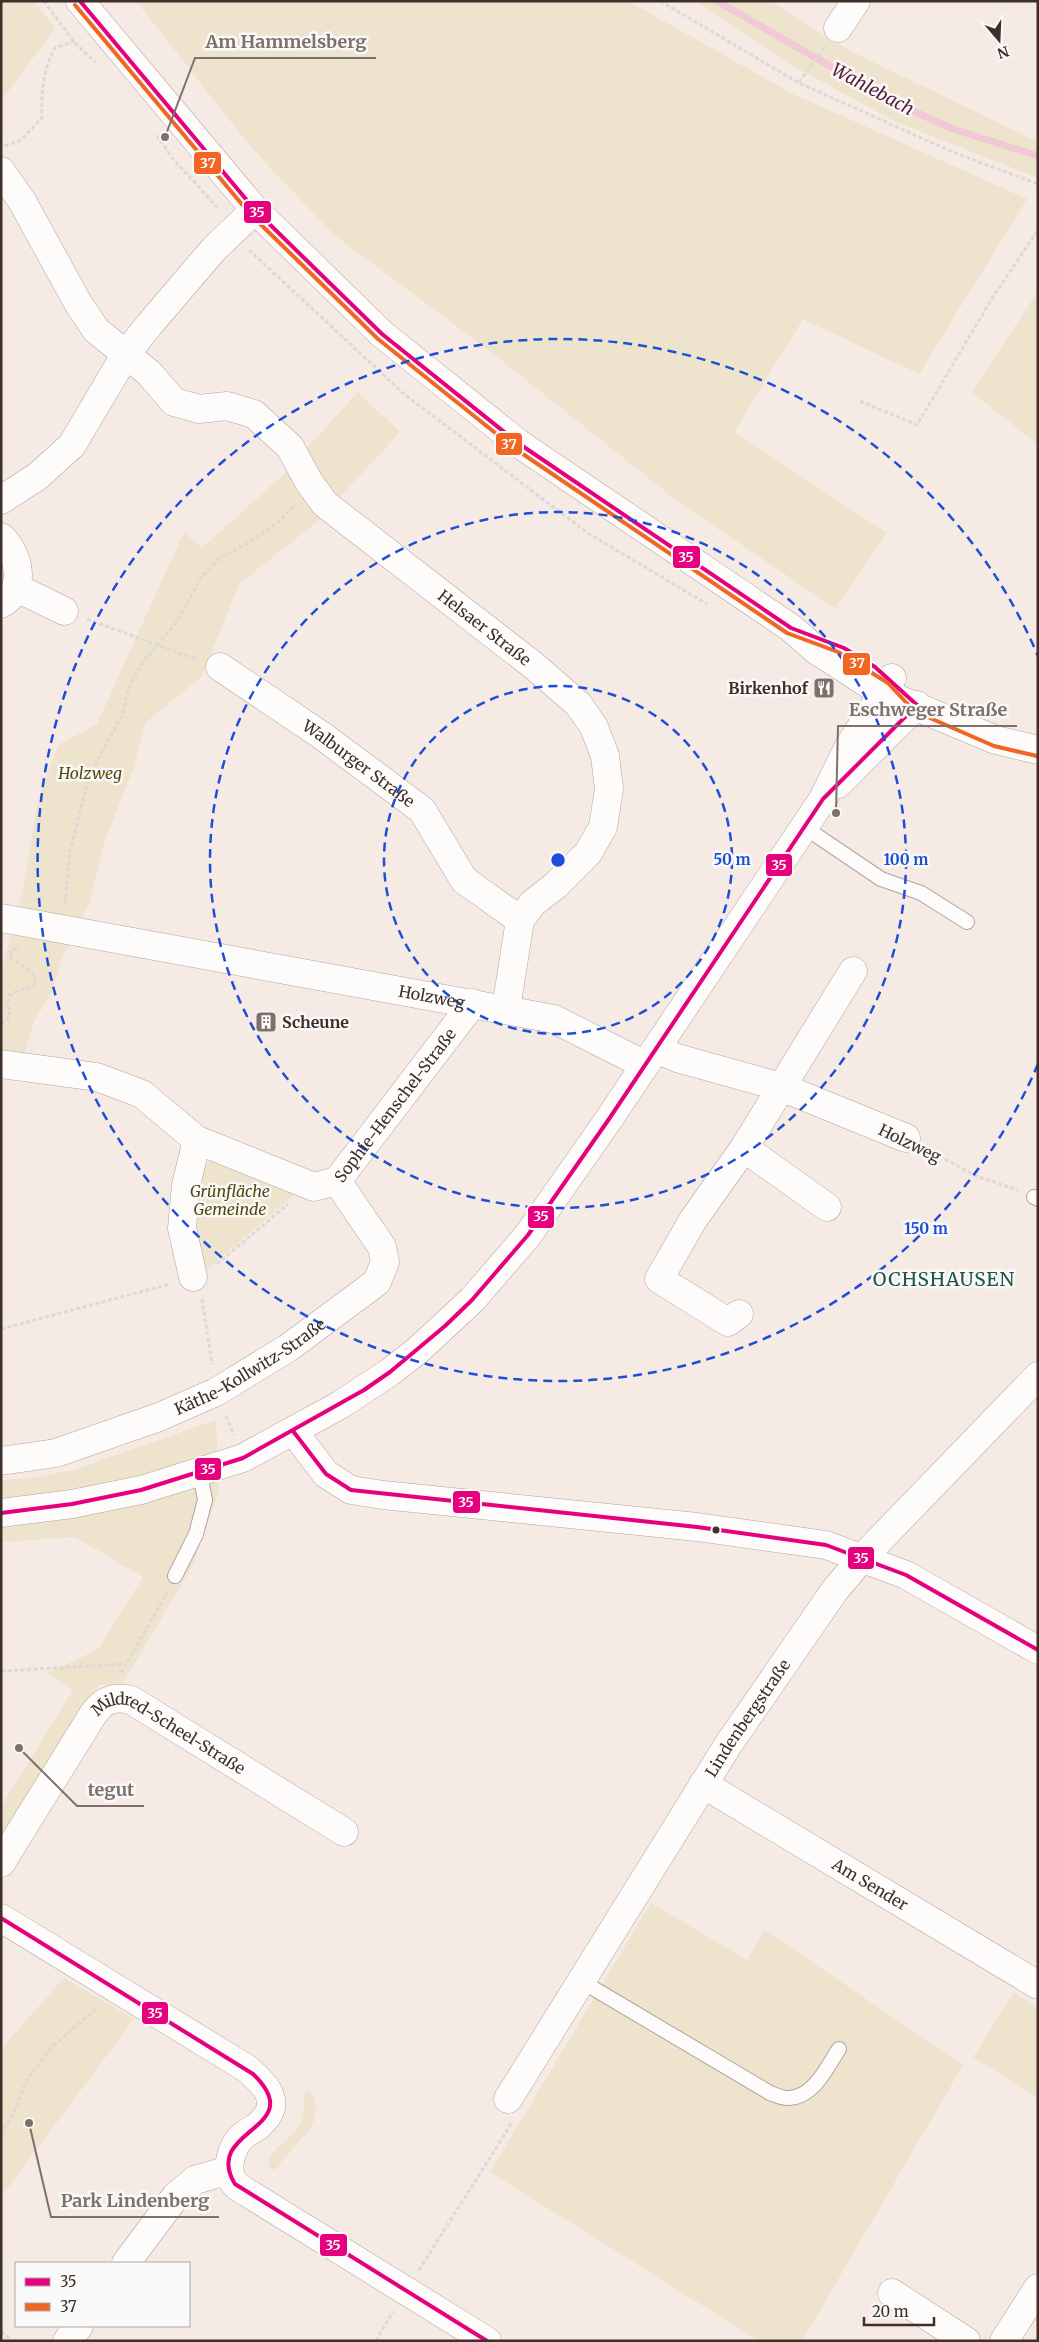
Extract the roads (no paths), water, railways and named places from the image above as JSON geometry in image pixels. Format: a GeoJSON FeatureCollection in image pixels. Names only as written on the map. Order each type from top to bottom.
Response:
{"type":"FeatureCollection","features":[{"type":"Feature","properties":{"kind":"street"},"geometry":{"type":"LineString","coordinates":[[80,1],[255,210],[382,334],[518,442],[791,628],[816,650],[886,685],[917,706],[996,740],[1038,750]]}},
{"type":"Feature","properties":{"kind":"street"},"geometry":{"type":"LineString","coordinates":[[838,28],[856,1]]}},
{"type":"Feature","properties":{"kind":"street","name":"Helsaer Straße"},"geometry":{"type":"LineString","coordinates":[[1,171],[22,201],[78,303],[96,330],[149,373],[174,402],[199,409],[227,406],[254,414],[290,447],[309,482],[325,504],[548,678],[578,704],[594,728],[605,756],[609,788],[603,827],[588,853],[533,903],[520,920],[506,1009]]}},
{"type":"Feature","properties":{"kind":"street"},"geometry":{"type":"LineString","coordinates":[[1,500],[38,476],[72,445],[126,354],[197,268],[255,210]]}},
{"type":"Feature","properties":{"kind":"street"},"geometry":{"type":"LineString","coordinates":[[1,537],[8,544],[19,574],[9,596],[64,611]]}},
{"type":"Feature","properties":{"kind":"street","name":"Walburger Straße"},"geometry":{"type":"LineString","coordinates":[[220,667],[321,735],[422,810],[464,880],[520,920]]}},
{"type":"Feature","properties":{"kind":"street"},"geometry":{"type":"LineString","coordinates":[[1,1512],[100,1499],[141,1490],[243,1458],[340,1405],[390,1372],[431,1339],[472,1300],[528,1235],[804,828],[822,799],[848,748],[886,685]]}},
{"type":"Feature","properties":{"kind":"street"},"geometry":{"type":"LineString","coordinates":[[822,799],[917,706]]}},
{"type":"Feature","properties":{"kind":"street","name":"Holzweg"},"geometry":{"type":"LineString","coordinates":[[1,918],[554,1019],[650,1057],[677,1058],[781,1087],[906,1138]]}},
{"type":"Feature","properties":{"kind":"street"},"geometry":{"type":"LineString","coordinates":[[739,1314],[728,1322],[659,1279],[692,1220],[744,1148],[853,971]]}},
{"type":"Feature","properties":{"kind":"street","name":"Sophie-Henschel-Straße"},"geometry":{"type":"LineString","coordinates":[[1,1064],[97,1077],[142,1094],[197,1140],[314,1188],[337,1182],[473,1003]]}},
{"type":"Feature","properties":{"kind":"street"},"geometry":{"type":"LineString","coordinates":[[195,1279],[182,1228],[186,1186],[197,1140]]}},
{"type":"Feature","properties":{"kind":"street"},"geometry":{"type":"LineString","coordinates":[[744,1148],[827,1207]]}},
{"type":"Feature","properties":{"kind":"street","name":"Käthe-Kollwitz-Straße"},"geometry":{"type":"LineString","coordinates":[[1,1460],[56,1453],[159,1417],[216,1392],[288,1348],[377,1282],[385,1262],[382,1247],[337,1182]]}},
{"type":"Feature","properties":{"kind":"street","name":"Lindenbergstraße"},"geometry":{"type":"LineString","coordinates":[[508,2099],[728,1745],[835,1590],[864,1557],[1038,1376]]}},
{"type":"Feature","properties":{"kind":"street"},"geometry":{"type":"LineString","coordinates":[[293,1432],[326,1474],[351,1490],[383,1495],[697,1527],[826,1545],[864,1557],[906,1575],[1038,1650]]}},
{"type":"Feature","properties":{"kind":"street","name":"Mildred-Scheel-Straße"},"geometry":{"type":"LineString","coordinates":[[1,1863],[101,1703],[120,1698],[131,1700],[344,1832]]}},
{"type":"Feature","properties":{"kind":"street","name":"Am Sender"},"geometry":{"type":"LineString","coordinates":[[704,1784],[1038,1985]]}},
{"type":"Feature","properties":{"kind":"street"},"geometry":{"type":"LineString","coordinates":[[1,1918],[246,2068],[265,2084],[272,2098],[269,2113],[260,2124],[242,2136],[231,2154],[229,2170],[234,2183],[488,2341]]}},
{"type":"Feature","properties":{"kind":"street"},"geometry":{"type":"LineString","coordinates":[[127,2262],[176,2196],[195,2180],[229,2170]]}},
{"type":"Feature","properties":{"kind":"street"},"geometry":{"type":"LineString","coordinates":[[1004,2341],[1038,2288]]}},
{"type":"Feature","properties":{"kind":"street"},"geometry":{"type":"LineString","coordinates":[[892,2293],[966,2341]]}},
{"type":"Feature","properties":{"kind":"street"},"geometry":{"type":"LineString","coordinates":[[67,2341],[77,2327]]}},
{"type":"Feature","properties":{"kind":"lane"},"geometry":{"type":"LineString","coordinates":[[804,828],[881,880],[922,893],[967,922]]}},
{"type":"Feature","properties":{"kind":"lane"},"geometry":{"type":"LineString","coordinates":[[175,1576],[196,1534],[205,1500],[200,1473]]}},
{"type":"Feature","properties":{"kind":"lane"},"geometry":{"type":"LineString","coordinates":[[581,1981],[770,2094],[788,2099],[799,2096],[812,2088],[839,2050]]}},
{"type":"Feature","properties":{"kind":"waterway","name":"Wahlebach"},"geometry":{"type":"LineString","coordinates":[[717,1],[889,100],[953,129],[1038,156]]}},
{"type":"Feature","properties":{"kind":"place","name":"Am Hammelsberg"},"geometry":{"type":"Point","coordinates":[165,137]}},
{"type":"Feature","properties":{"kind":"place","name":"Birkenhof"},"geometry":{"type":"Point","coordinates":[824,688]}},
{"type":"Feature","properties":{"kind":"place","name":"Eschweger Straße"},"geometry":{"type":"Point","coordinates":[836,813]}},
{"type":"Feature","properties":{"kind":"place","name":"Scheune"},"geometry":{"type":"Point","coordinates":[266,1022]}},
{"type":"Feature","properties":{"kind":"place","name":"tegut"},"geometry":{"type":"Point","coordinates":[19,1748]}},
{"type":"Feature","properties":{"kind":"place","name":"Park Lindenberg"},"geometry":{"type":"Point","coordinates":[29,2123]}},
{"type":"Feature","properties":{"kind":"district","name":"OCHSHAUSEN"},"geometry":{"type":"Point","coordinates":[944,1279]}},
{"type":"Feature","properties":{"kind":"park label","name":"Grünfläche Gemeinde"},"geometry":{"type":"Point","coordinates":[230,1200]}}]}
